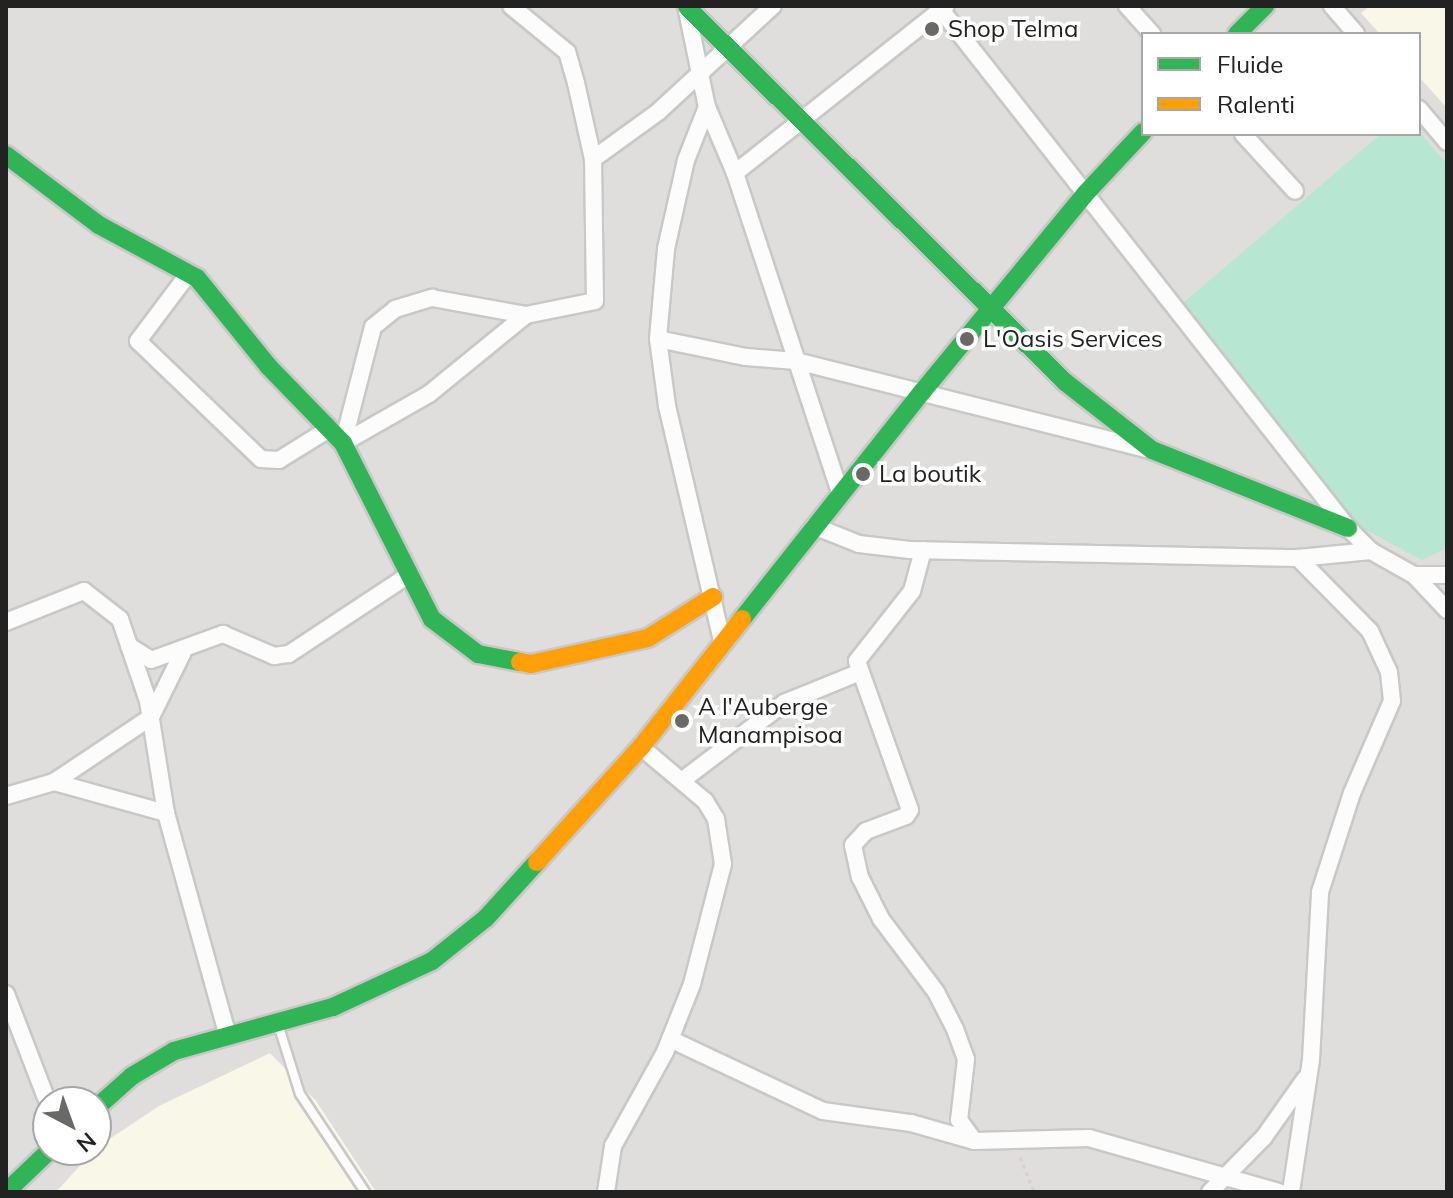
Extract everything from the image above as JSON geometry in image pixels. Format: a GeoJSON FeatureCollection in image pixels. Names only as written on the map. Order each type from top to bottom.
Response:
{"type":"FeatureCollection","features":[{"type":"Feature","properties":{"kind":"street"},"geometry":{"type":"LineString","coordinates":[[343,443],[373,327],[395,309],[432,298],[526,315],[595,301],[593,159],[567,52],[511,6]]}},
{"type":"Feature","properties":{"kind":"street"},"geometry":{"type":"LineString","coordinates":[[593,159],[658,112],[773,6]]}},
{"type":"Feature","properties":{"kind":"street"},"geometry":{"type":"LineString","coordinates":[[1127,6],[1150,32]]}},
{"type":"Feature","properties":{"kind":"street"},"geometry":{"type":"LineString","coordinates":[[1239,32],[1265,6]]}},
{"type":"Feature","properties":{"kind":"street"},"geometry":{"type":"LineString","coordinates":[[1332,6],[1354,32]]}},
{"type":"Feature","properties":{"kind":"street"},"geometry":{"type":"LineString","coordinates":[[686,7],[725,51],[1065,382],[1152,450]]}},
{"type":"Feature","properties":{"kind":"street"},"geometry":{"type":"LineString","coordinates":[[686,7],[707,107],[735,173],[841,495]]}},
{"type":"Feature","properties":{"kind":"street"},"geometry":{"type":"LineString","coordinates":[[735,173],[800,125],[942,7],[1348,528],[1371,551],[1414,575],[1447,610]]}},
{"type":"Feature","properties":{"kind":"street"},"geometry":{"type":"LineString","coordinates":[[707,107],[686,160],[666,249],[658,339],[667,406],[723,644]]}},
{"type":"Feature","properties":{"kind":"street"},"geometry":{"type":"LineString","coordinates":[[1421,111],[1447,142]]}},
{"type":"Feature","properties":{"kind":"street"},"geometry":{"type":"LineString","coordinates":[[112,1094],[132,1076],[174,1051],[227,1033],[333,1007],[432,961],[497,908],[641,747],[922,392],[1085,194],[1141,134]]}},
{"type":"Feature","properties":{"kind":"street"},"geometry":{"type":"LineString","coordinates":[[1245,136],[1295,191]]}},
{"type":"Feature","properties":{"kind":"street"},"geometry":{"type":"LineString","coordinates":[[6,155],[99,225],[189,273],[343,443],[355,477],[432,619],[478,654],[531,664],[648,638],[713,597]]}},
{"type":"Feature","properties":{"kind":"street"},"geometry":{"type":"LineString","coordinates":[[189,273],[138,341],[261,459],[279,460],[329,429]]}},
{"type":"Feature","properties":{"kind":"street"},"geometry":{"type":"LineString","coordinates":[[343,443],[429,394],[526,315]]}},
{"type":"Feature","properties":{"kind":"street"},"geometry":{"type":"LineString","coordinates":[[658,339],[746,357],[796,361],[1152,450],[1348,528]]}},
{"type":"Feature","properties":{"kind":"street"},"geometry":{"type":"LineString","coordinates":[[814,526],[859,544],[923,550],[1298,558],[1371,551]]}},
{"type":"Feature","properties":{"kind":"street"},"geometry":{"type":"LineString","coordinates":[[923,550],[912,591],[857,661],[858,673],[910,810],[906,816],[866,831],[853,845],[860,877],[881,919],[936,992],[955,1029],[966,1059],[959,1120],[974,1141]]}},
{"type":"Feature","properties":{"kind":"street"},"geometry":{"type":"LineString","coordinates":[[1291,1192],[1308,1074],[1323,880],[1352,793],[1392,701],[1389,672],[1370,631],[1298,558]]}},
{"type":"Feature","properties":{"kind":"street"},"geometry":{"type":"LineString","coordinates":[[129,646],[151,660],[183,652],[223,634],[274,656],[289,654],[410,574]]}},
{"type":"Feature","properties":{"kind":"street"},"geometry":{"type":"LineString","coordinates":[[1414,575],[1447,575]]}},
{"type":"Feature","properties":{"kind":"street"},"geometry":{"type":"LineString","coordinates":[[6,622],[84,591],[120,619],[151,717],[166,813],[227,1033]]}},
{"type":"Feature","properties":{"kind":"street"},"geometry":{"type":"LineString","coordinates":[[6,796],[54,782],[151,717],[183,652]]}},
{"type":"Feature","properties":{"kind":"street"},"geometry":{"type":"LineString","coordinates":[[684,779],[784,703],[858,673]]}},
{"type":"Feature","properties":{"kind":"street"},"geometry":{"type":"LineString","coordinates":[[606,1192],[613,1146],[670,1039],[692,984],[723,864],[716,819],[684,779],[641,747]]}},
{"type":"Feature","properties":{"kind":"street"},"geometry":{"type":"LineString","coordinates":[[54,782],[166,813]]}},
{"type":"Feature","properties":{"kind":"street"},"geometry":{"type":"LineString","coordinates":[[6,994],[41,1086]]}},
{"type":"Feature","properties":{"kind":"street"},"geometry":{"type":"LineString","coordinates":[[670,1039],[823,1111],[911,1123],[974,1141],[1014,1143],[1089,1138],[1170,1165],[1226,1176],[1279,1192]]}},
{"type":"Feature","properties":{"kind":"street"},"geometry":{"type":"LineString","coordinates":[[1210,1192],[1264,1137],[1308,1074]]}},
{"type":"Feature","properties":{"kind":"street"},"geometry":{"type":"LineString","coordinates":[[6,1192],[33,1166]]}},
{"type":"Feature","properties":{"kind":"lane"},"geometry":{"type":"LineString","coordinates":[[276,1020],[300,1094],[365,1192]]}},
{"type":"Feature","properties":{"kind":"path"},"geometry":{"type":"LineString","coordinates":[[1014,1143],[1034,1192]]}},
{"type":"Feature","properties":{"kind":"shaded area"},"geometry":{"type":"Polygon","coordinates":[[[6,6],[1447,6],[1447,1192],[6,1192],[6,6]]]}},
{"type":"Feature","properties":{"kind":"shaded area"},"geometry":{"type":"Polygon","coordinates":[[[1370,6],[1447,6],[1447,108],[1421,79],[1421,32],[1378,32],[1361,13],[1370,6]]]}},
{"type":"Feature","properties":{"kind":"shaded area"},"geometry":{"type":"Polygon","coordinates":[[[270,1053],[316,1101],[376,1192],[56,1192],[80,1166],[112,1166],[112,1137],[159,1106],[270,1053]]]}},
{"type":"Feature","properties":{"kind":"green space"},"geometry":{"type":"Polygon","coordinates":[[[1421,134],[1447,164],[1447,548],[1422,560],[1359,526],[1183,303],[1379,136],[1421,134]]]}},
{"type":"Feature","properties":{"kind":"traffic: fast"},"geometry":{"type":"LineString","coordinates":[[1239,32],[1265,6]]}},
{"type":"Feature","properties":{"kind":"traffic: fast"},"geometry":{"type":"LineString","coordinates":[[687,7],[1065,382],[1152,450],[1348,528]]}},
{"type":"Feature","properties":{"kind":"traffic: fast"},"geometry":{"type":"LineString","coordinates":[[742,619],[922,392],[1085,194],[1141,134]]}},
{"type":"Feature","properties":{"kind":"traffic: fast"},"geometry":{"type":"LineString","coordinates":[[6,155],[99,225],[197,278],[269,367],[343,443],[432,619],[478,654],[520,662]]}},
{"type":"Feature","properties":{"kind":"traffic: fast"},"geometry":{"type":"LineString","coordinates":[[112,1094],[132,1076],[174,1051],[333,1007],[432,961],[486,918],[537,862]]}},
{"type":"Feature","properties":{"kind":"traffic: fast"},"geometry":{"type":"LineString","coordinates":[[6,1192],[33,1166]]}},
{"type":"Feature","properties":{"kind":"traffic: slow"},"geometry":{"type":"LineString","coordinates":[[520,662],[531,664],[648,638],[713,597]]}},
{"type":"Feature","properties":{"kind":"traffic: slow"},"geometry":{"type":"LineString","coordinates":[[537,862],[641,747],[742,619]]}},
{"type":"Feature","properties":{"kind":"place","name":"Shop Telma"},"geometry":{"type":"Point","coordinates":[932,29]}},
{"type":"Feature","properties":{"kind":"place","name":"L'Oasis Services"},"geometry":{"type":"Point","coordinates":[967,339]}},
{"type":"Feature","properties":{"kind":"place","name":"La boutik"},"geometry":{"type":"Point","coordinates":[863,474]}},
{"type":"Feature","properties":{"kind":"place","name":"A l'Auberge Manampisoa"},"geometry":{"type":"Point","coordinates":[682,721]}}]}
